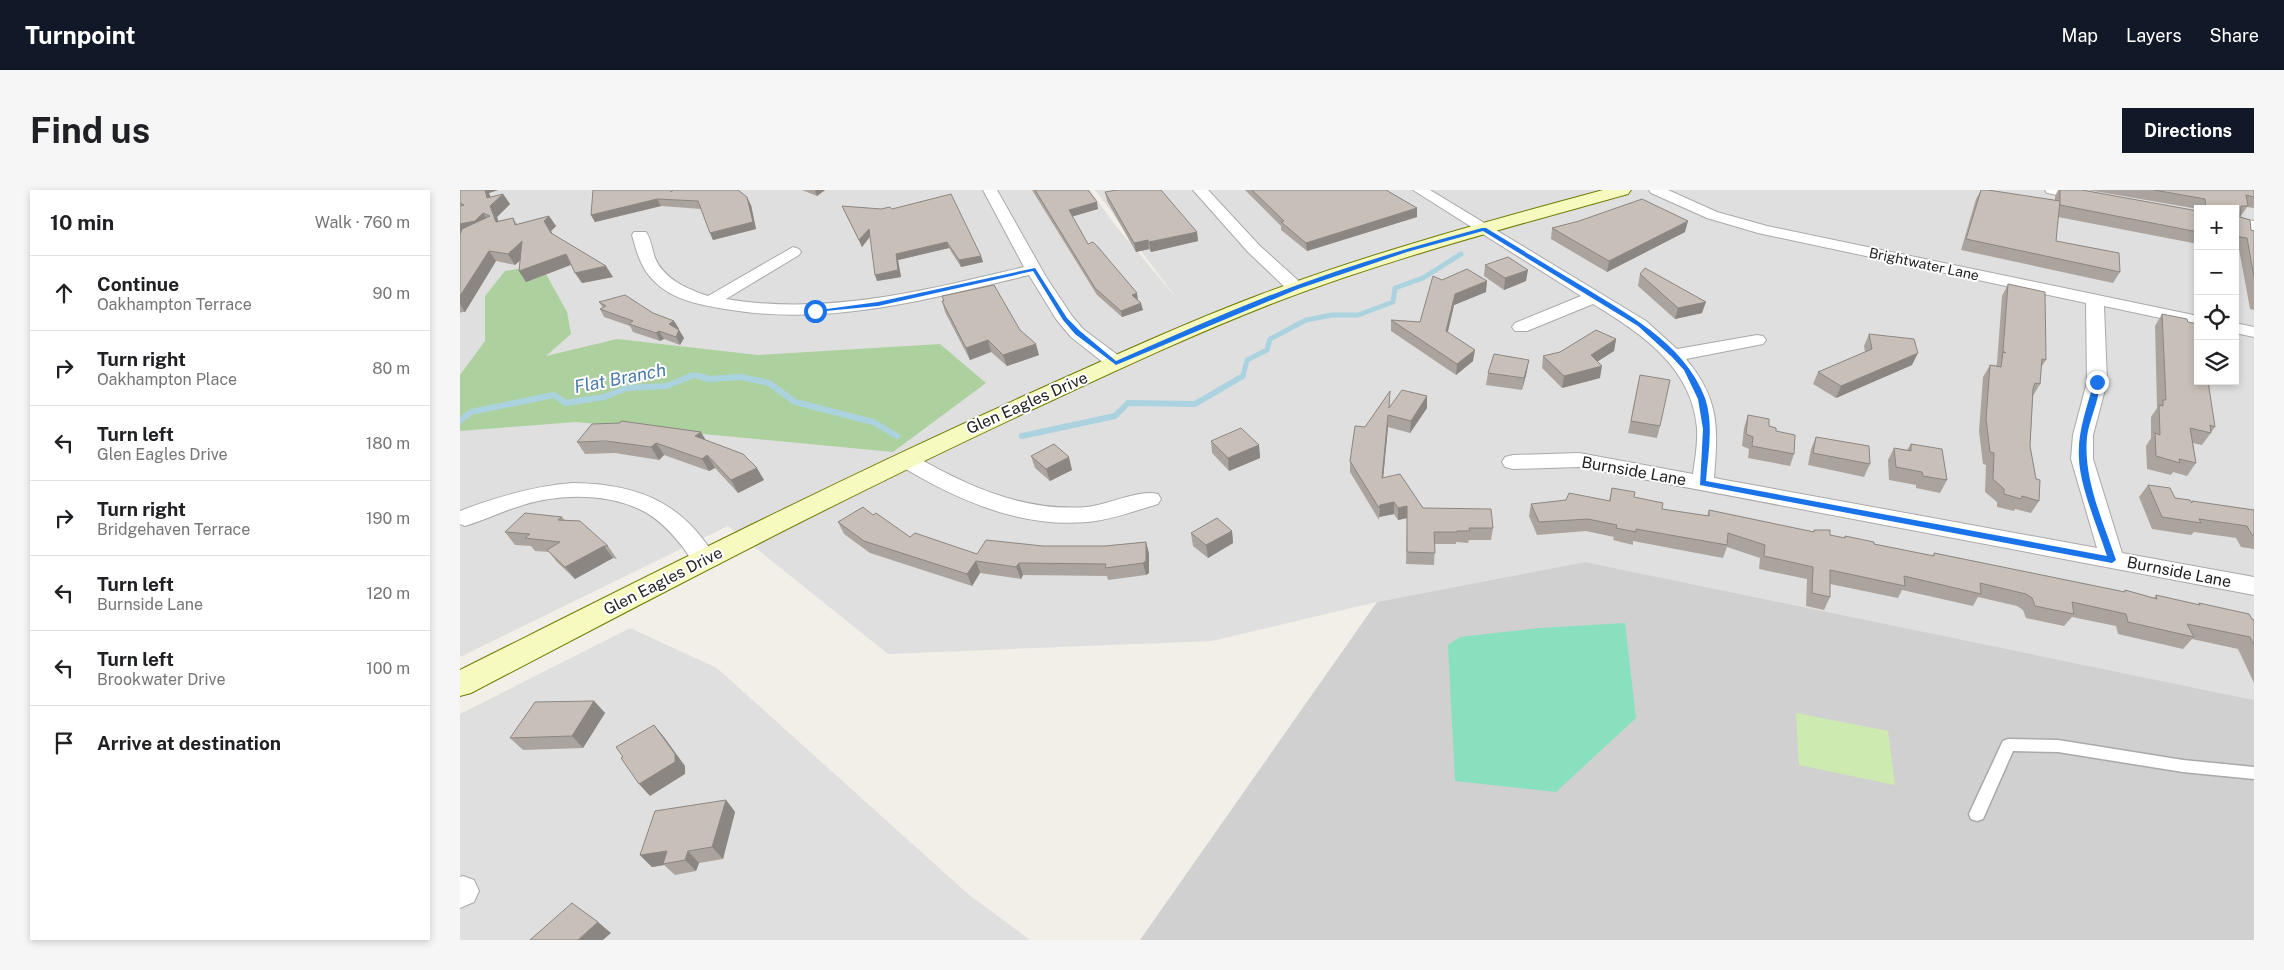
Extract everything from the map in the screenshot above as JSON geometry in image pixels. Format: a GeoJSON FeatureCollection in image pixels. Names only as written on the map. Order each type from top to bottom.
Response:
{"type":"FeatureCollection","features":[{"type":"Feature","properties":{"kind":"street"},"geometry":{"type":"LineString","coordinates":[[990,190],[1065,319],[1116,363]]}},
{"type":"Feature","properties":{"kind":"street"},"geometry":{"type":"LineString","coordinates":[[1200,190],[1254,249],[1296,288]]}},
{"type":"Feature","properties":{"kind":"street"},"geometry":{"type":"LineString","coordinates":[[1420,190],[1640,325],[1675,356],[1686,370],[1702,399],[1707,429],[1703,483]]}},
{"type":"Feature","properties":{"kind":"street","name":"Glen Eagles Drive"},"geometry":{"type":"LineString","coordinates":[[460,684],[906,460],[1116,363],[1243,308],[1405,251],[1622,190]]}},
{"type":"Feature","properties":{"kind":"street","name":"Brightwater Lane"},"geometry":{"type":"LineString","coordinates":[[1656,190],[1712,215],[1764,230],[2194,320]]}},
{"type":"Feature","properties":{"kind":"street"},"geometry":{"type":"LineString","coordinates":[[2052,190],[2104,200]]}},
{"type":"Feature","properties":{"kind":"street"},"geometry":{"type":"LineString","coordinates":[[2239,224],[2254,226]]}},
{"type":"Feature","properties":{"kind":"street"},"geometry":{"type":"LineString","coordinates":[[640,235],[654,272],[662,280],[686,294],[711,302],[772,311],[848,308],[878,304],[1035,269]]}},
{"type":"Feature","properties":{"kind":"street"},"geometry":{"type":"LineString","coordinates":[[711,302],[793,252]]}},
{"type":"Feature","properties":{"kind":"street"},"geometry":{"type":"LineString","coordinates":[[1521,327],[1594,297]]}},
{"type":"Feature","properties":{"kind":"street"},"geometry":{"type":"LineString","coordinates":[[2095,299],[2097,382],[2084,435],[2082,459],[2086,480],[2112,560]]}},
{"type":"Feature","properties":{"kind":"street"},"geometry":{"type":"LineString","coordinates":[[2239,329],[2254,332]]}},
{"type":"Feature","properties":{"kind":"street"},"geometry":{"type":"LineString","coordinates":[[1675,356],[1757,340]]}},
{"type":"Feature","properties":{"kind":"street"},"geometry":{"type":"LineString","coordinates":[[906,460],[949,485],[970,494],[999,504],[1038,511],[1083,515],[1105,512],[1150,499]]}},
{"type":"Feature","properties":{"kind":"street","name":"Burnside Lane"},"geometry":{"type":"LineString","coordinates":[[1513,462],[1579,460],[2254,586]]}},
{"type":"Feature","properties":{"kind":"street"},"geometry":{"type":"LineString","coordinates":[[465,518],[502,503],[549,490],[602,491],[626,496],[649,504],[664,513],[679,527],[705,560]]}},
{"type":"Feature","properties":{"kind":"lane"},"geometry":{"type":"LineString","coordinates":[[1977,814],[2008,745],[2058,746],[2183,766],[2254,773]]}},
{"type":"Feature","properties":{"kind":"shaded area"},"geometry":{"type":"Polygon","coordinates":[[[460,190],[1090,190],[1115,225],[1178,300],[1095,190],[2254,190],[2254,700],[1585,562],[1377,602],[1212,641],[888,654],[728,526],[460,657],[460,190]]]}},
{"type":"Feature","properties":{"kind":"shaded area"},"geometry":{"type":"Polygon","coordinates":[[[1585,562],[2254,700],[2254,940],[1140,940],[1377,602],[1585,562]]]}},
{"type":"Feature","properties":{"kind":"shaded area"},"geometry":{"type":"Polygon","coordinates":[[[630,628],[717,668],[968,894],[1030,940],[460,940],[460,714],[630,628]]]}},
{"type":"Feature","properties":{"kind":"green space"},"geometry":{"type":"Polygon","coordinates":[[[541,265],[567,312],[571,334],[546,356],[617,339],[758,355],[940,344],[986,383],[893,452],[576,422],[460,431],[460,375],[485,341],[485,296],[505,271],[541,265]]]}},
{"type":"Feature","properties":{"kind":"green space"},"geometry":{"type":"Polygon","coordinates":[[[1625,623],[1636,718],[1556,792],[1455,781],[1448,645],[1460,637],[1540,628],[1625,623]]]}},
{"type":"Feature","properties":{"kind":"green space"},"geometry":{"type":"Polygon","coordinates":[[[1796,713],[1888,731],[1895,785],[1799,765],[1796,713]]]}},
{"type":"Feature","properties":{"kind":"building"},"geometry":{"type":"Polygon","coordinates":[[[460,190],[485,190],[487,198],[503,194],[490,206],[496,222],[513,218],[515,225],[549,216],[544,221],[551,233],[606,266],[575,273],[566,254],[519,271],[522,241],[508,254],[489,251],[460,296],[460,235],[462,229],[490,216],[483,213],[475,221],[460,224],[460,206],[464,205],[460,203],[460,190]]]}},
{"type":"Feature","properties":{"kind":"building"},"geometry":{"type":"Polygon","coordinates":[[[593,190],[671,190],[671,192],[673,190],[738,190],[747,197],[753,222],[710,233],[698,201],[657,199],[591,215],[593,190]]]}},
{"type":"Feature","properties":{"kind":"building"},"geometry":{"type":"Polygon","coordinates":[[[1035,190],[1088,190],[1097,202],[1069,210],[1088,244],[1093,242],[1098,247],[1137,293],[1132,295],[1141,303],[1121,311],[1095,288],[1035,190]]]}},
{"type":"Feature","properties":{"kind":"building"},"geometry":{"type":"Polygon","coordinates":[[[1117,190],[1161,190],[1197,232],[1149,242],[1148,240],[1134,243],[1105,192],[1117,190]]]}},
{"type":"Feature","properties":{"kind":"building"},"geometry":{"type":"Polygon","coordinates":[[[1252,190],[1386,190],[1417,208],[1306,243],[1281,222],[1284,221],[1252,190]]]}},
{"type":"Feature","properties":{"kind":"building"},"geometry":{"type":"Polygon","coordinates":[[[1981,190],[2060,201],[2056,241],[2119,253],[2120,272],[1966,239],[1981,190]]]}},
{"type":"Feature","properties":{"kind":"building"},"geometry":{"type":"Polygon","coordinates":[[[2060,190],[2082,190],[2194,210],[2194,231],[2060,205],[2060,190]]]}},
{"type":"Feature","properties":{"kind":"building"},"geometry":{"type":"Polygon","coordinates":[[[2154,190],[2254,190],[2254,197],[2246,195],[2248,206],[2241,206],[2240,217],[2250,220],[2251,230],[2254,231],[2254,277],[2247,238],[2239,237],[2239,205],[2206,205],[2205,199],[2154,190]]]}},
{"type":"Feature","properties":{"kind":"building"},"geometry":{"type":"Polygon","coordinates":[[[951,194],[981,256],[959,260],[947,242],[896,254],[898,270],[875,275],[869,229],[859,240],[842,206],[881,209],[890,207],[892,209],[951,194]]]}},
{"type":"Feature","properties":{"kind":"building"},"geometry":{"type":"Polygon","coordinates":[[[1642,199],[1688,221],[1609,261],[1552,228],[1579,221],[1642,199]]]}},
{"type":"Feature","properties":{"kind":"building"},"geometry":{"type":"Polygon","coordinates":[[[1508,257],[1528,270],[1505,278],[1485,265],[1508,257]]]}},
{"type":"Feature","properties":{"kind":"building"},"geometry":{"type":"Polygon","coordinates":[[[1645,268],[1706,302],[1678,308],[1640,274],[1645,268]]]}},
{"type":"Feature","properties":{"kind":"building"},"geometry":{"type":"Polygon","coordinates":[[[1467,269],[1487,281],[1455,294],[1446,331],[1475,350],[1457,364],[1391,320],[1420,322],[1433,276],[1442,280],[1467,269]]]}},
{"type":"Feature","properties":{"kind":"building"},"geometry":{"type":"Polygon","coordinates":[[[2008,284],[2045,292],[2046,360],[2042,359],[2040,384],[2035,383],[2033,389],[2030,446],[2036,479],[2040,480],[2039,501],[2022,496],[2021,499],[2004,494],[2004,489],[1993,479],[1994,453],[1990,452],[1986,419],[1990,365],[2001,367],[2003,352],[2006,353],[2003,351],[2008,284]]]}},
{"type":"Feature","properties":{"kind":"building"},"geometry":{"type":"Polygon","coordinates":[[[994,285],[1020,330],[1036,344],[1003,355],[988,340],[966,348],[942,301],[944,301],[942,296],[994,285]]]}},
{"type":"Feature","properties":{"kind":"building"},"geometry":{"type":"Polygon","coordinates":[[[625,295],[653,313],[674,321],[669,324],[679,330],[676,337],[629,324],[633,321],[600,309],[606,306],[599,302],[625,295]]]}},
{"type":"Feature","properties":{"kind":"building"},"geometry":{"type":"Polygon","coordinates":[[[2162,314],[2187,319],[2188,322],[2194,323],[2194,385],[2209,385],[2215,427],[2210,425],[2211,433],[2190,428],[2196,463],[2179,459],[2180,463],[2156,456],[2155,433],[2160,435],[2159,405],[2163,406],[2163,400],[2166,400],[2162,314]]]}},
{"type":"Feature","properties":{"kind":"building"},"geometry":{"type":"Polygon","coordinates":[[[1596,330],[1616,339],[1591,355],[1602,366],[1564,376],[1543,356],[1560,352],[1596,330]]]}},
{"type":"Feature","properties":{"kind":"building"},"geometry":{"type":"Polygon","coordinates":[[[1869,334],[1914,339],[1918,353],[1841,386],[1818,372],[1872,349],[1869,334]]]}},
{"type":"Feature","properties":{"kind":"building"},"geometry":{"type":"Polygon","coordinates":[[[1494,354],[1529,360],[1524,378],[1488,373],[1494,354]]]}},
{"type":"Feature","properties":{"kind":"building"},"geometry":{"type":"Polygon","coordinates":[[[1640,375],[1670,380],[1660,426],[1631,421],[1640,375]]]}},
{"type":"Feature","properties":{"kind":"building"},"geometry":{"type":"Polygon","coordinates":[[[1402,390],[1427,396],[1411,421],[1388,415],[1382,478],[1400,474],[1423,508],[1491,509],[1493,528],[1469,528],[1470,531],[1434,532],[1435,553],[1407,552],[1407,506],[1398,508],[1394,502],[1380,505],[1379,508],[1350,461],[1355,426],[1365,427],[1390,391],[1389,408],[1402,390]]]}},
{"type":"Feature","properties":{"kind":"building"},"geometry":{"type":"Polygon","coordinates":[[[1748,415],[1769,419],[1769,426],[1776,428],[1776,431],[1795,435],[1794,454],[1752,446],[1753,437],[1746,434],[1748,415]]]}},
{"type":"Feature","properties":{"kind":"building"},"geometry":{"type":"Polygon","coordinates":[[[621,421],[701,432],[695,436],[743,454],[757,468],[731,480],[707,455],[702,459],[656,443],[651,447],[606,441],[577,442],[592,424],[620,423],[621,421]]]}},
{"type":"Feature","properties":{"kind":"building"},"geometry":{"type":"Polygon","coordinates":[[[1241,428],[1259,445],[1228,458],[1211,441],[1241,428]]]}},
{"type":"Feature","properties":{"kind":"building"},"geometry":{"type":"Polygon","coordinates":[[[1816,437],[1869,446],[1870,464],[1813,453],[1816,437]]]}},
{"type":"Feature","properties":{"kind":"building"},"geometry":{"type":"Polygon","coordinates":[[[1054,444],[1069,457],[1046,469],[1031,456],[1054,444]]]}},
{"type":"Feature","properties":{"kind":"building"},"geometry":{"type":"Polygon","coordinates":[[[1911,444],[1942,449],[1947,480],[1923,476],[1922,472],[1896,467],[1894,448],[1911,451],[1911,444]]]}},
{"type":"Feature","properties":{"kind":"building"},"geometry":{"type":"Polygon","coordinates":[[[2148,485],[2170,488],[2175,498],[2190,500],[2192,503],[2192,501],[2254,510],[2254,535],[2252,535],[2247,526],[2199,519],[2201,523],[2162,517],[2148,485]]]}},
{"type":"Feature","properties":{"kind":"building"},"geometry":{"type":"Polygon","coordinates":[[[1612,488],[1635,492],[1634,497],[1663,503],[1662,509],[1709,516],[1709,510],[1814,532],[1814,530],[1830,530],[1830,535],[1845,538],[1845,536],[1874,542],[1874,544],[1934,556],[1934,553],[2125,592],[2125,590],[2157,599],[2156,595],[2249,614],[2254,620],[2254,645],[2250,637],[2187,624],[2194,637],[2128,622],[2126,614],[2072,602],[2074,614],[2035,606],[2032,598],[2026,594],[1980,583],[1981,594],[1904,576],[1905,586],[1830,570],[1830,597],[1812,593],[1813,567],[1764,556],[1765,545],[1728,533],[1727,545],[1636,529],[1636,532],[1616,528],[1617,525],[1588,519],[1539,522],[1531,504],[1566,500],[1569,493],[1610,501],[1612,488]]]}},
{"type":"Feature","properties":{"kind":"building"},"geometry":{"type":"Polygon","coordinates":[[[863,507],[873,515],[876,513],[910,537],[915,533],[977,554],[986,540],[1043,546],[1105,546],[1146,542],[1146,561],[1105,568],[1106,564],[1019,563],[1016,567],[976,561],[967,574],[864,541],[838,522],[863,507]]]}},
{"type":"Feature","properties":{"kind":"building"},"geometry":{"type":"Polygon","coordinates":[[[525,513],[562,517],[558,520],[580,521],[608,546],[604,546],[565,567],[547,550],[560,542],[525,538],[530,534],[505,532],[525,513]]]}},
{"type":"Feature","properties":{"kind":"building"},"geometry":{"type":"Polygon","coordinates":[[[1217,518],[1232,531],[1206,545],[1191,533],[1217,518]]]}},
{"type":"Feature","properties":{"kind":"building"},"geometry":{"type":"Polygon","coordinates":[[[594,701],[572,736],[510,738],[535,702],[594,701]]]}},
{"type":"Feature","properties":{"kind":"building"},"geometry":{"type":"Polygon","coordinates":[[[654,725],[675,754],[675,762],[639,784],[621,758],[623,757],[616,747],[654,725]]]}},
{"type":"Feature","properties":{"kind":"building"},"geometry":{"type":"Polygon","coordinates":[[[726,800],[712,847],[688,851],[685,860],[663,864],[667,851],[640,855],[655,811],[726,800]]]}},
{"type":"Feature","properties":{"kind":"building"},"geometry":{"type":"Polygon","coordinates":[[[572,903],[598,922],[578,940],[530,940],[572,903]]]}},
{"type":"Feature","properties":{"kind":"waterway","name":"Flat Branch"},"geometry":{"type":"LineString","coordinates":[[1243,376],[1247,360],[1267,350],[1270,339],[1306,320],[1332,315],[1358,315],[1393,302],[1395,288],[1423,278],[1461,254]]}},
{"type":"Feature","properties":{"kind":"waterway","name":"Flat Branch"},"geometry":{"type":"LineString","coordinates":[[460,421],[471,412],[554,395],[566,403],[604,397],[627,388],[667,386],[691,376]]}},
{"type":"Feature","properties":{"kind":"waterway","name":"Flat Branch"},"geometry":{"type":"LineString","coordinates":[[691,376],[703,377]]}},
{"type":"Feature","properties":{"kind":"waterway","name":"Flat Branch"},"geometry":{"type":"LineString","coordinates":[[698,376],[709,379],[741,377]]}},
{"type":"Feature","properties":{"kind":"waterway","name":"Flat Branch"},"geometry":{"type":"LineString","coordinates":[[1022,436],[1115,416],[1128,403],[1195,404],[1243,376]]}},
{"type":"Feature","properties":{"kind":"waterway","name":"Flat Branch"},"geometry":{"type":"LineString","coordinates":[[735,377],[741,377]]}},
{"type":"Feature","properties":{"kind":"waterway","name":"Flat Branch"},"geometry":{"type":"LineString","coordinates":[[741,377],[769,383],[795,402],[873,422],[897,436]]}},
{"type":"Feature","properties":{"kind":"route"},"geometry":{"type":"LineString","coordinates":[[815,311],[878,304],[1035,269],[1038,278],[1065,319],[1116,363],[1243,308],[1356,266],[1484,229],[1640,325],[1664,344],[1675,356],[1686,370],[1702,399],[1707,429],[1703,483],[2112,560],[2086,480],[2082,459],[2084,435],[2097,382]]}}]}
